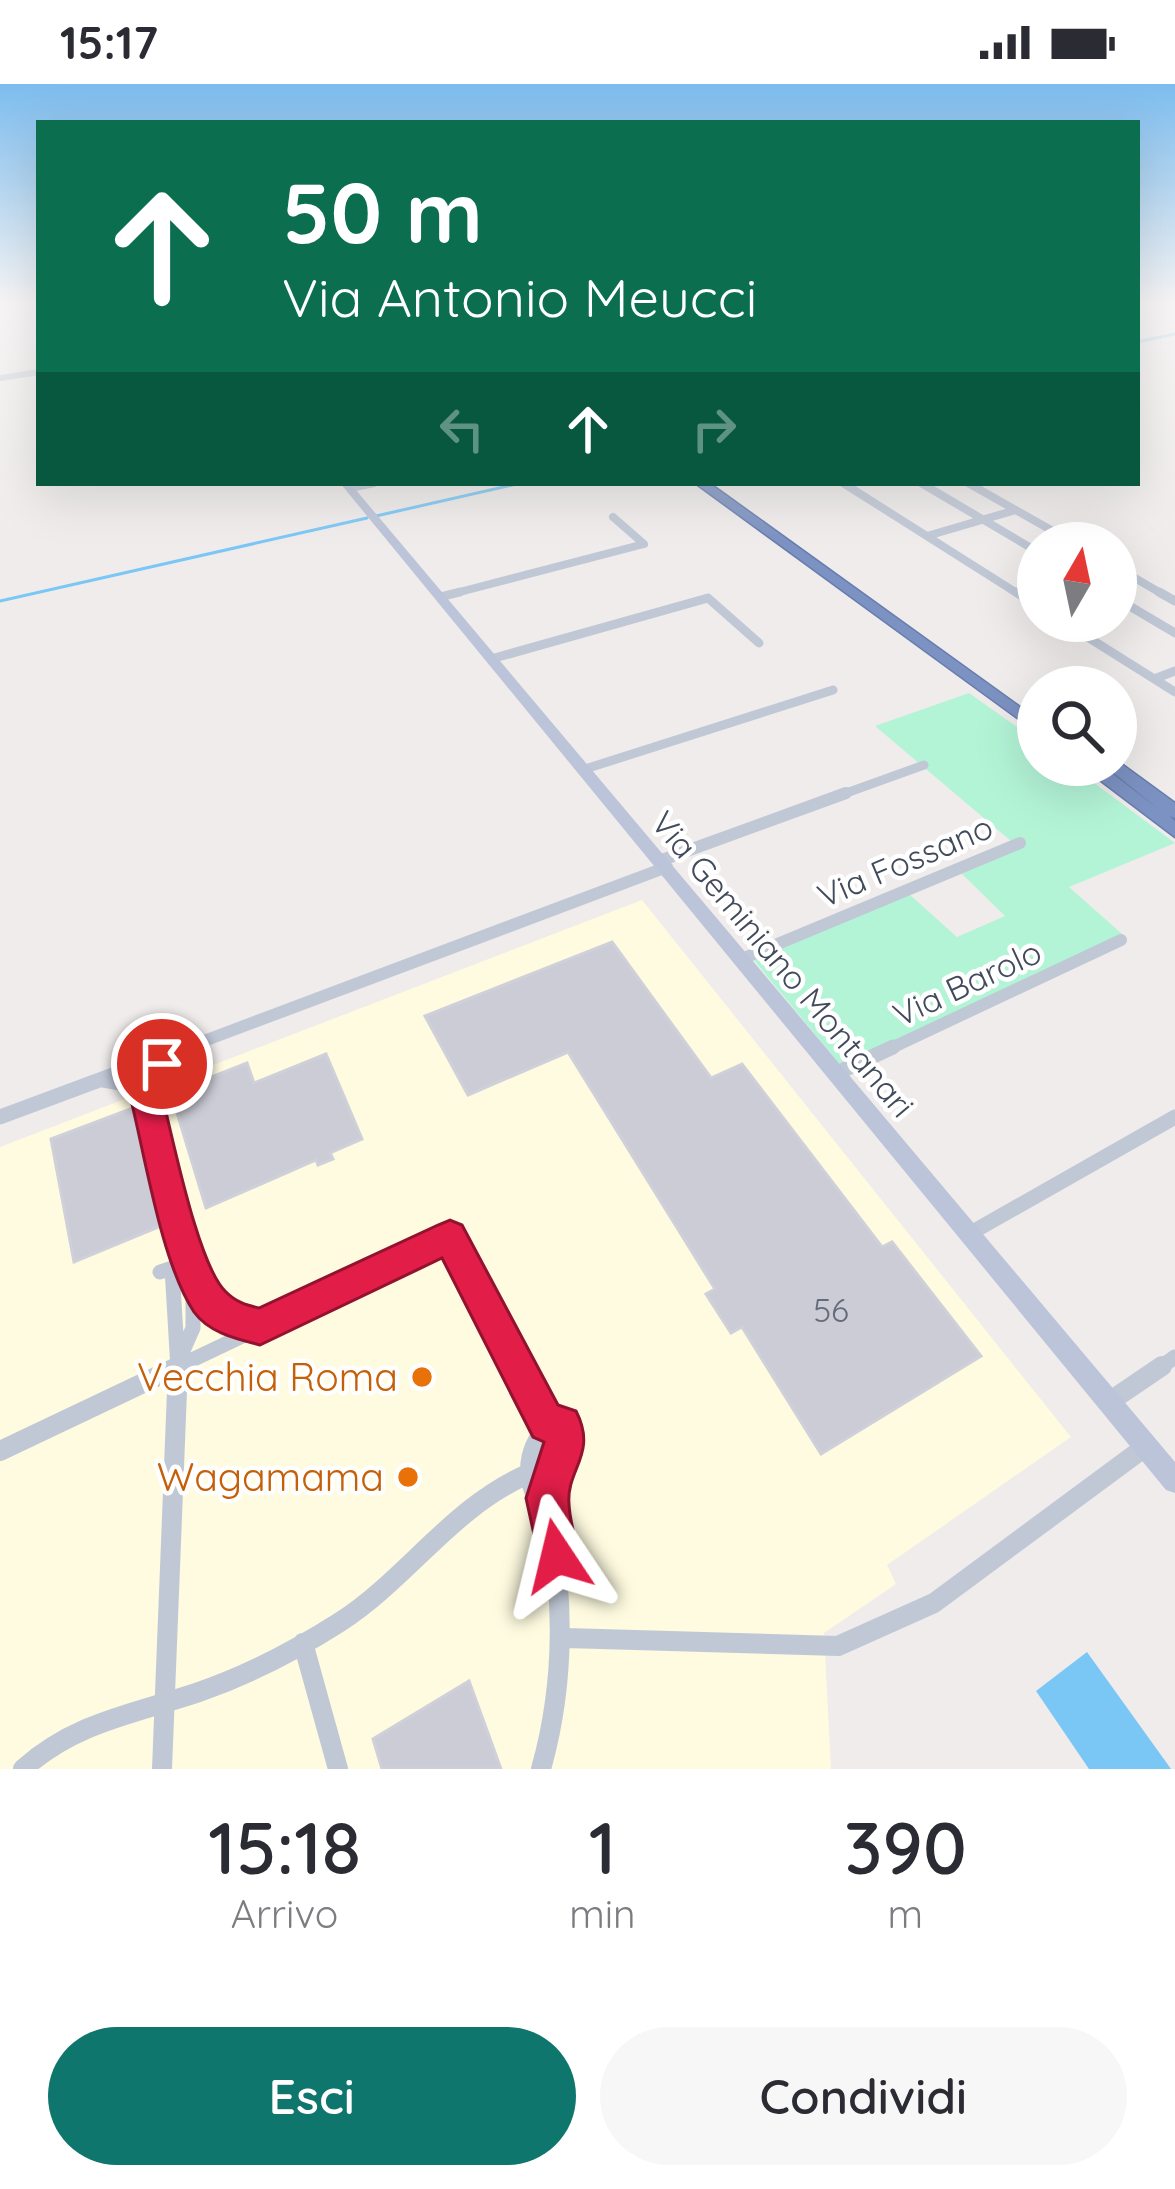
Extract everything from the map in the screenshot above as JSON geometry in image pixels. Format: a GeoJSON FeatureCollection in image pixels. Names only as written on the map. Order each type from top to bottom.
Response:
{"type":"FeatureCollection","features":[{"type":"Feature","properties":{"kind":"highway"},"geometry":{"type":"LineString","coordinates":[[705,486],[1017,713]]}},
{"type":"Feature","properties":{"kind":"highway"},"geometry":{"type":"LineString","coordinates":[[723,486],[1017,696]]}},
{"type":"Feature","properties":{"kind":"highway"},"geometry":{"type":"LineString","coordinates":[[1137,782],[1175,810]]}},
{"type":"Feature","properties":{"kind":"highway"},"geometry":{"type":"LineString","coordinates":[[1118,786],[1175,828]]}},
{"type":"Feature","properties":{"kind":"street","name":"Via Geminiano Montanari"},"geometry":{"type":"LineString","coordinates":[[348,486],[1175,1481]]}},
{"type":"Feature","properties":{"kind":"street"},"geometry":{"type":"LineString","coordinates":[[848,486],[1017,593]]}},
{"type":"Feature","properties":{"kind":"street"},"geometry":{"type":"LineString","coordinates":[[925,486],[1017,540]]}},
{"type":"Feature","properties":{"kind":"street"},"geometry":{"type":"LineString","coordinates":[[973,486],[1037,522]]}},
{"type":"Feature","properties":{"kind":"street"},"geometry":{"type":"LineString","coordinates":[[927,536],[1016,510]]}},
{"type":"Feature","properties":{"kind":"street"},"geometry":{"type":"LineString","coordinates":[[440,597],[644,544],[613,518]]}},
{"type":"Feature","properties":{"kind":"street"},"geometry":{"type":"LineString","coordinates":[[1137,579],[1175,601]]}},
{"type":"Feature","properties":{"kind":"street"},"geometry":{"type":"LineString","coordinates":[[491,659],[708,598],[759,643]]}},
{"type":"Feature","properties":{"kind":"street"},"geometry":{"type":"LineString","coordinates":[[1137,610],[1175,633]]}},
{"type":"Feature","properties":{"kind":"street"},"geometry":{"type":"LineString","coordinates":[[1095,642],[1175,692]]}},
{"type":"Feature","properties":{"kind":"street"},"geometry":{"type":"LineString","coordinates":[[1154,679],[1175,671]]}},
{"type":"Feature","properties":{"kind":"street"},"geometry":{"type":"LineString","coordinates":[[582,770],[833,690]]}},
{"type":"Feature","properties":{"kind":"street"},"geometry":{"type":"LineString","coordinates":[[0,1117],[923,765]]}},
{"type":"Feature","properties":{"kind":"street","name":"Via Fossano"},"geometry":{"type":"LineString","coordinates":[[744,958],[1020,843]]}},
{"type":"Feature","properties":{"kind":"street","name":"Via Barolo"},"geometry":{"type":"LineString","coordinates":[[835,1074],[1121,940]]}},
{"type":"Feature","properties":{"kind":"street"},"geometry":{"type":"LineString","coordinates":[[174,1052],[156,1072],[146,1096],[194,1274],[193,1328],[197,1344],[208,1352]]}},
{"type":"Feature","properties":{"kind":"street"},"geometry":{"type":"LineString","coordinates":[[100,1080],[126,1084],[146,1096]]}},
{"type":"Feature","properties":{"kind":"street"},"geometry":{"type":"LineString","coordinates":[[968,1235],[1175,1117]]}},
{"type":"Feature","properties":{"kind":"street"},"geometry":{"type":"LineString","coordinates":[[0,1451],[450,1237],[547,1424],[528,1474],[530,1489],[547,1498]]}},
{"type":"Feature","properties":{"kind":"street"},"geometry":{"type":"LineString","coordinates":[[160,1272],[172,1268],[178,1330],[162,1769]]}},
{"type":"Feature","properties":{"kind":"street"},"geometry":{"type":"LineString","coordinates":[[194,1274],[222,1314],[228,1342]]}},
{"type":"Feature","properties":{"kind":"street"},"geometry":{"type":"LineString","coordinates":[[222,1314],[260,1327]]}},
{"type":"Feature","properties":{"kind":"street"},"geometry":{"type":"LineString","coordinates":[[175,1368],[193,1328]]}},
{"type":"Feature","properties":{"kind":"street"},"geometry":{"type":"LineString","coordinates":[[1108,1402],[1175,1357]]}},
{"type":"Feature","properties":{"kind":"street"},"geometry":{"type":"LineString","coordinates":[[541,1769],[556,1715],[566,1637],[547,1498],[566,1446],[562,1425],[547,1424]]}},
{"type":"Feature","properties":{"kind":"street"},"geometry":{"type":"LineString","coordinates":[[566,1637],[838,1646],[934,1603],[1145,1447]]}},
{"type":"Feature","properties":{"kind":"street"},"geometry":{"type":"LineString","coordinates":[[23,1769],[46,1745],[89,1720],[165,1703],[224,1682],[303,1643],[381,1593],[488,1490],[528,1474]]}},
{"type":"Feature","properties":{"kind":"street"},"geometry":{"type":"LineString","coordinates":[[303,1643],[338,1769]]}},
{"type":"Feature","properties":{"kind":"shaded area"},"geometry":{"type":"Polygon","coordinates":[[[642,900],[1071,1437],[887,1565],[896,1584],[824,1633],[831,1769],[0,1769],[0,1147],[642,900]]]}},
{"type":"Feature","properties":{"kind":"green space"},"geometry":{"type":"Polygon","coordinates":[[[969,693],[1017,727],[1017,786],[1098,786],[1175,843],[1069,887],[1122,934],[842,1067],[753,959],[909,894],[957,937],[1005,916],[960,872],[1017,846],[875,726],[969,693]]]}},
{"type":"Feature","properties":{"kind":"water"},"geometry":{"type":"Polygon","coordinates":[[[1087,1652],[1171,1769],[1089,1769],[1036,1691],[1087,1652]]]}},
{"type":"Feature","properties":{"kind":"building"},"geometry":{"type":"Polygon","coordinates":[[[612,942],[711,1078],[742,1064],[882,1247],[892,1242],[981,1356],[821,1454],[742,1327],[731,1333],[706,1294],[715,1289],[568,1052],[468,1095],[425,1016],[612,942]]]}},
{"type":"Feature","properties":{"kind":"building"},"geometry":{"type":"Polygon","coordinates":[[[326,1054],[362,1139],[330,1153],[333,1159],[318,1165],[316,1160],[206,1208],[171,1093],[247,1063],[254,1083],[326,1054]]]}},
{"type":"Feature","properties":{"kind":"building"},"geometry":{"type":"Polygon","coordinates":[[[133,1108],[163,1225],[74,1262],[51,1139],[133,1108]]]}},
{"type":"Feature","properties":{"kind":"building"},"geometry":{"type":"Polygon","coordinates":[[[469,1681],[501,1769],[382,1769],[373,1739],[469,1681]]]}},
{"type":"Feature","properties":{"kind":"waterway"},"geometry":{"type":"LineString","coordinates":[[376,516],[508,486]]}},
{"type":"Feature","properties":{"kind":"waterway"},"geometry":{"type":"LineString","coordinates":[[0,601],[367,518]]}},
{"type":"Feature","properties":{"kind":"place","name":"Vecchia Roma"},"geometry":{"type":"Point","coordinates":[422,1377]}},
{"type":"Feature","properties":{"kind":"place","name":"Wagamama"},"geometry":{"type":"Point","coordinates":[408,1477]}},
{"type":"Feature","properties":{"kind":"route"},"geometry":{"type":"LineString","coordinates":[[162,1064],[146,1096],[194,1274],[208,1302],[222,1314],[260,1327],[450,1237],[547,1424],[562,1425],[566,1433],[560,1468],[547,1498],[557,1556]]}}]}
